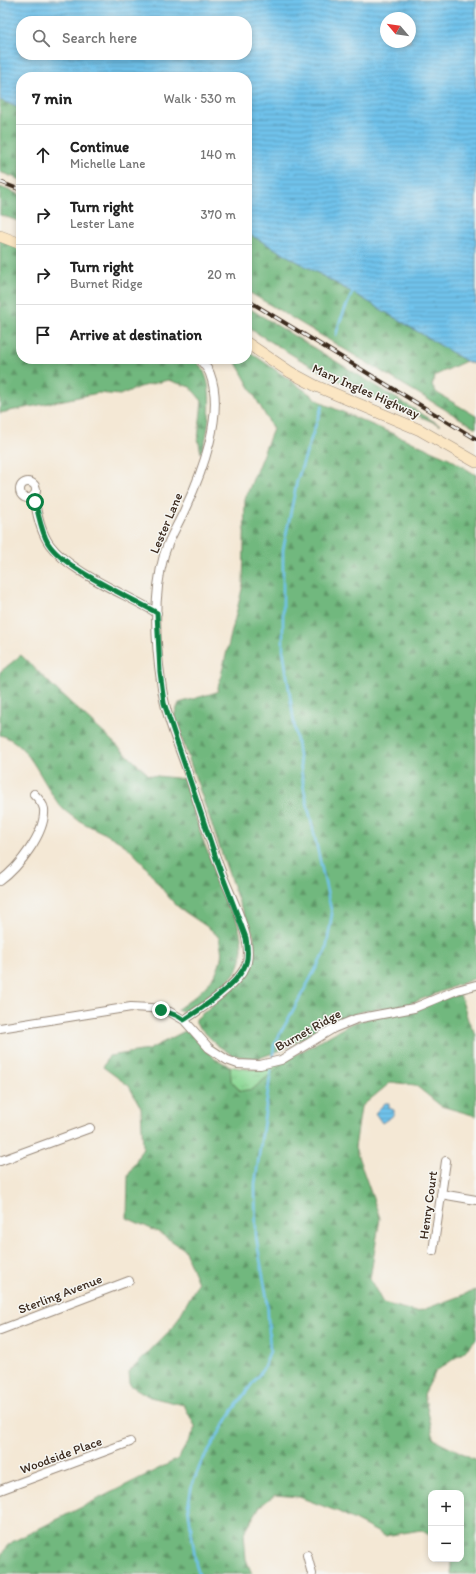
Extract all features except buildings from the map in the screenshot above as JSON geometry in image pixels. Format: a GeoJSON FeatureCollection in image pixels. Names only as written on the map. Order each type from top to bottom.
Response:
{"type":"FeatureCollection","features":[{"type":"Feature","properties":{"kind":"street"},"geometry":{"type":"LineString","coordinates":[[0,236],[16,242]]}},
{"type":"Feature","properties":{"kind":"street","name":"Mary Ingles Highway"},"geometry":{"type":"LineString","coordinates":[[252,346],[290,372],[316,386],[420,430],[476,462]]}},
{"type":"Feature","properties":{"kind":"street","name":"Lester Lane"},"geometry":{"type":"LineString","coordinates":[[184,1020],[230,985],[245,967],[248,949],[241,923],[219,867],[164,703],[160,672],[157,613],[164,554],[171,536],[189,501],[210,444],[214,394],[209,371],[204,364]]}},
{"type":"Feature","properties":{"kind":"street"},"geometry":{"type":"LineString","coordinates":[[34,495],[45,536],[59,556],[78,570],[157,613]]}},
{"type":"Feature","properties":{"kind":"street"},"geometry":{"type":"LineString","coordinates":[[0,881],[20,863],[36,838],[44,809],[40,800],[34,794]]}},
{"type":"Feature","properties":{"kind":"street","name":"Burnet Ridge"},"geometry":{"type":"LineString","coordinates":[[0,1028],[131,1007],[147,1007],[170,1012],[184,1020],[209,1048],[227,1060],[238,1064],[260,1065],[281,1060],[334,1028],[356,1019],[414,1008],[457,990],[476,985]]}},
{"type":"Feature","properties":{"kind":"street"},"geometry":{"type":"LineString","coordinates":[[0,1161],[90,1128]]}},
{"type":"Feature","properties":{"kind":"street","name":"Henry Court"},"geometry":{"type":"LineString","coordinates":[[434,1251],[446,1161]]}},
{"type":"Feature","properties":{"kind":"street"},"geometry":{"type":"LineString","coordinates":[[441,1194],[476,1200]]}},
{"type":"Feature","properties":{"kind":"street","name":"Sterling Avenue"},"geometry":{"type":"LineString","coordinates":[[0,1330],[129,1281]]}},
{"type":"Feature","properties":{"kind":"street","name":"Woodside Place"},"geometry":{"type":"LineString","coordinates":[[0,1490],[130,1442]]}},
{"type":"Feature","properties":{"kind":"street"},"geometry":{"type":"LineString","coordinates":[[307,1555],[312,1574]]}},
{"type":"Feature","properties":{"kind":"green space"},"geometry":{"type":"Polygon","coordinates":[[[0,100],[16,107],[16,178],[0,172],[0,100]]]}},
{"type":"Feature","properties":{"kind":"green space"},"geometry":{"type":"Polygon","coordinates":[[[0,187],[16,193],[16,220],[0,215],[0,187]]]}},
{"type":"Feature","properties":{"kind":"green space"},"geometry":{"type":"Polygon","coordinates":[[[252,236],[367,301],[466,361],[436,375],[432,385],[437,393],[476,416],[476,428],[252,294],[252,236]]]}},
{"type":"Feature","properties":{"kind":"green space"},"geometry":{"type":"Polygon","coordinates":[[[0,239],[16,245],[16,364],[199,364],[205,374],[208,385],[210,405],[208,427],[201,453],[198,439],[202,401],[190,387],[168,380],[139,387],[120,395],[98,393],[0,413],[0,239]]]}},
{"type":"Feature","properties":{"kind":"green space"},"geometry":{"type":"Polygon","coordinates":[[[252,310],[440,425],[343,383],[299,359],[252,330],[252,310]]]}},
{"type":"Feature","properties":{"kind":"green space"},"geometry":{"type":"Polygon","coordinates":[[[252,354],[324,404],[449,458],[476,475],[476,978],[404,1006],[367,1010],[328,1023],[284,1049],[257,1059],[232,1055],[217,1045],[196,1024],[196,1019],[244,978],[253,960],[254,936],[239,903],[174,716],[179,703],[217,692],[243,585],[245,499],[273,429],[237,364],[252,364],[252,354]]]}},
{"type":"Feature","properties":{"kind":"green space"},"geometry":{"type":"Polygon","coordinates":[[[21,655],[149,775],[184,779],[204,843],[236,916],[242,947],[241,960],[234,975],[213,995],[196,1007],[181,1011],[176,1010],[208,984],[214,975],[219,966],[221,957],[219,938],[210,929],[178,907],[140,860],[127,847],[112,837],[71,816],[64,810],[50,791],[29,757],[11,739],[0,735],[0,672],[21,655]]]}},
{"type":"Feature","properties":{"kind":"green space"},"geometry":{"type":"Polygon","coordinates":[[[460,994],[468,1020],[476,1035],[476,1116],[441,1106],[415,1085],[391,1082],[361,1107],[355,1148],[380,1218],[370,1279],[383,1303],[417,1312],[476,1290],[476,1339],[464,1352],[436,1371],[424,1394],[434,1439],[476,1460],[476,1574],[451,1574],[451,1562],[464,1562],[464,1490],[428,1490],[428,1534],[421,1530],[385,1536],[339,1512],[299,1497],[275,1495],[260,1506],[244,1533],[246,1559],[252,1574],[0,1574],[2,1553],[12,1542],[178,1459],[196,1428],[184,1405],[150,1397],[130,1385],[129,1372],[174,1326],[198,1283],[184,1249],[158,1232],[127,1218],[128,1176],[143,1147],[141,1108],[129,1086],[103,1067],[109,1056],[148,1050],[187,1030],[215,1059],[230,1066],[231,1081],[240,1091],[253,1089],[288,1059],[352,1023],[460,994]]]}},
{"type":"Feature","properties":{"kind":"green space"},"geometry":{"type":"Polygon","coordinates":[[[288,1059],[253,1089],[241,1091],[231,1081],[230,1066],[247,1069],[260,1069],[273,1066],[288,1059]]]}},
{"type":"Feature","properties":{"kind":"water"},"geometry":{"type":"Polygon","coordinates":[[[0,0],[476,0],[476,365],[466,361],[367,301],[252,236],[252,72],[16,72],[16,107],[0,100],[0,0]]]}},
{"type":"Feature","properties":{"kind":"water"},"geometry":{"type":"Polygon","coordinates":[[[385,1103],[389,1103],[389,1108],[394,1110],[394,1115],[382,1123],[375,1113],[385,1103]]]}},
{"type":"Feature","properties":{"kind":"waterway"},"geometry":{"type":"LineString","coordinates":[[336,335],[340,321],[353,291]]}},
{"type":"Feature","properties":{"kind":"waterway"},"geometry":{"type":"LineString","coordinates":[[273,1056],[274,1045],[326,950],[332,914],[304,789],[283,649],[283,550],[297,481],[322,406]]}},
{"type":"Feature","properties":{"kind":"waterway"},"geometry":{"type":"LineString","coordinates":[[199,1574],[196,1565],[188,1506],[192,1485],[201,1463],[233,1410],[263,1369],[270,1351],[267,1298],[256,1237],[255,1184],[271,1070]]}},
{"type":"Feature","properties":{"kind":"railway"},"geometry":{"type":"LineString","coordinates":[[0,182],[16,188]]}},
{"type":"Feature","properties":{"kind":"railway"},"geometry":{"type":"LineString","coordinates":[[252,303],[476,439]]}},
{"type":"Feature","properties":{"kind":"route"},"geometry":{"type":"LineString","coordinates":[[35,502],[45,536],[49,544],[59,556],[78,570],[157,613],[156,622],[164,703],[189,776],[192,790],[246,938],[248,949],[246,964],[243,970],[230,985],[205,1006],[184,1020],[170,1012],[161,1010]]}}]}
